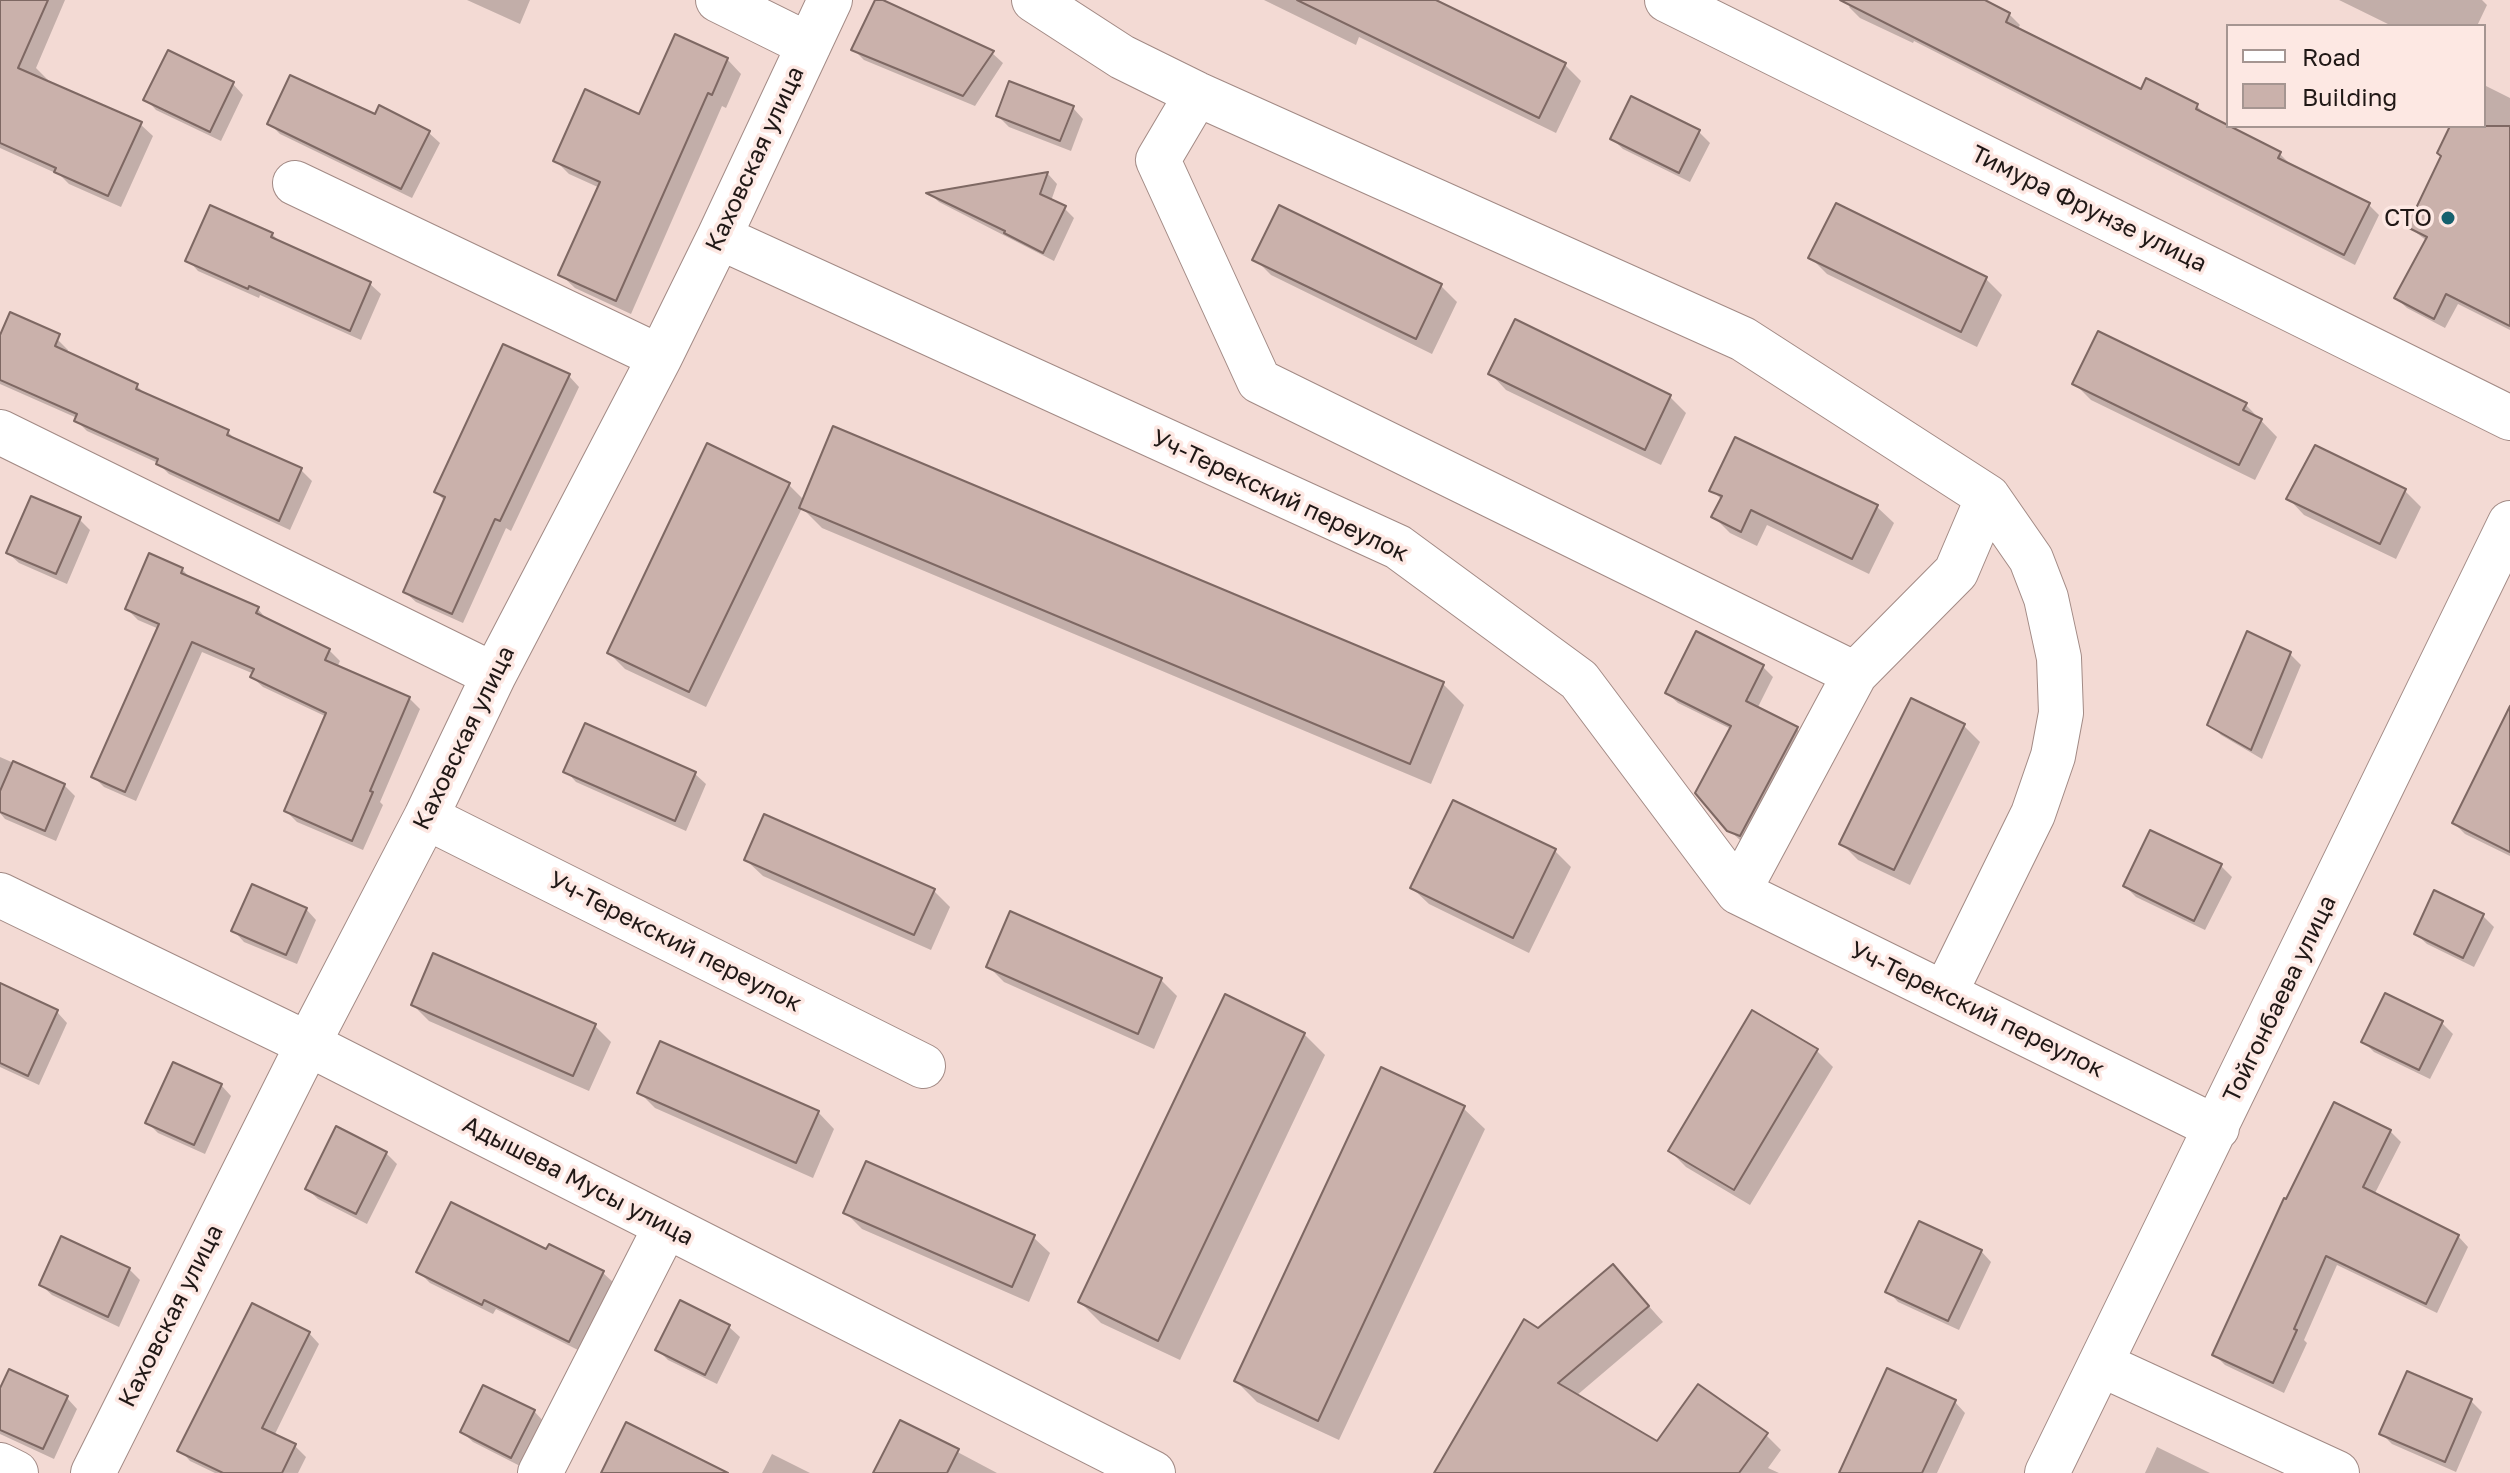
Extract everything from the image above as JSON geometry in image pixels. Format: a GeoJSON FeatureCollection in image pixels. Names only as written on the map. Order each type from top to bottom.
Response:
{"type":"FeatureCollection","features":[{"type":"Feature","properties":{"kind":"street"},"geometry":{"type":"LineString","coordinates":[[718,0],[809,45]]}},
{"type":"Feature","properties":{"kind":"street","name":"Каховская улица"},"geometry":{"type":"LineString","coordinates":[[93,1473],[308,1044],[426,817],[494,675],[660,357],[830,0]]}},
{"type":"Feature","properties":{"kind":"street"},"geometry":{"type":"LineString","coordinates":[[1034,0],[1122,57],[1197,94],[1743,339],[1988,497],[2031,559],[2046,598],[2059,658],[2061,713],[2053,756],[2033,814],[1945,993]]}},
{"type":"Feature","properties":{"kind":"street","name":"Тимура Фрунзе улица"},"geometry":{"type":"LineString","coordinates":[[1667,0],[2510,418]]}},
{"type":"Feature","properties":{"kind":"street"},"geometry":{"type":"LineString","coordinates":[[1197,94],[1158,160],[1259,381],[1855,674]]}},
{"type":"Feature","properties":{"kind":"street"},"geometry":{"type":"LineString","coordinates":[[295,183],[660,357]]}},
{"type":"Feature","properties":{"kind":"street","name":"Уч-Терекский переулок"},"geometry":{"type":"LineString","coordinates":[[719,237],[1398,547],[1579,680],[1738,892],[2217,1128]]}},
{"type":"Feature","properties":{"kind":"street"},"geometry":{"type":"LineString","coordinates":[[0,432],[494,675]]}},
{"type":"Feature","properties":{"kind":"street"},"geometry":{"type":"LineString","coordinates":[[1738,892],[1855,674],[1956,572],[1988,497]]}},
{"type":"Feature","properties":{"kind":"street","name":"Тойгонбаева улица"},"geometry":{"type":"LineString","coordinates":[[2047,1473],[2510,523]]}},
{"type":"Feature","properties":{"kind":"street","name":"Уч-Терекский переулок"},"geometry":{"type":"LineString","coordinates":[[426,817],[923,1066]]}},
{"type":"Feature","properties":{"kind":"street","name":"Адышева Мусы улица"},"geometry":{"type":"LineString","coordinates":[[0,895],[308,1044],[1153,1473]]}},
{"type":"Feature","properties":{"kind":"street"},"geometry":{"type":"LineString","coordinates":[[540,1473],[666,1226]]}},
{"type":"Feature","properties":{"kind":"street"},"geometry":{"type":"LineString","coordinates":[[2100,1364],[2337,1473]]}},
{"type":"Feature","properties":{"kind":"street"},"geometry":{"type":"LineString","coordinates":[[0,1465],[16,1473]]}},
{"type":"Feature","properties":{"kind":"building"},"geometry":{"type":"Polygon","coordinates":[[[0,0],[48,0],[18,68],[142,122],[108,196],[0,143],[0,0]]]}},
{"type":"Feature","properties":{"kind":"building"},"geometry":{"type":"Polygon","coordinates":[[[875,0],[883,0],[994,51],[963,96],[851,50],[875,0]]]}},
{"type":"Feature","properties":{"kind":"building"},"geometry":{"type":"Polygon","coordinates":[[[1297,0],[1436,0],[1566,63],[1539,118],[1297,0]]]}},
{"type":"Feature","properties":{"kind":"building"},"geometry":{"type":"Polygon","coordinates":[[[1840,0],[1985,0],[2010,13],[2006,22],[2141,89],[2146,78],[2198,104],[2196,109],[2226,124],[2226,128],[2234,128],[2281,152],[2278,158],[2370,203],[2344,255],[1840,0]]]}},
{"type":"Feature","properties":{"kind":"building"},"geometry":{"type":"Polygon","coordinates":[[[675,34],[728,58],[712,95],[708,93],[616,301],[558,275],[600,182],[553,161],[585,89],[639,114],[675,34]]]}},
{"type":"Feature","properties":{"kind":"building"},"geometry":{"type":"Polygon","coordinates":[[[168,50],[234,82],[210,132],[143,100],[168,50]]]}},
{"type":"Feature","properties":{"kind":"building"},"geometry":{"type":"Polygon","coordinates":[[[290,75],[375,114],[379,105],[430,131],[401,189],[267,124],[290,75]]]}},
{"type":"Feature","properties":{"kind":"building"},"geometry":{"type":"Polygon","coordinates":[[[1009,81],[1074,106],[1060,141],[996,116],[1009,81]]]}},
{"type":"Feature","properties":{"kind":"building"},"geometry":{"type":"Polygon","coordinates":[[[1631,96],[1700,130],[1679,173],[1610,139],[1631,96]]]}},
{"type":"Feature","properties":{"kind":"building"},"geometry":{"type":"Polygon","coordinates":[[[2510,126],[2510,326],[2446,294],[2434,319],[2394,298],[2427,237],[2407,227],[2441,156],[2437,153],[2449,128],[2510,126]]]}},
{"type":"Feature","properties":{"kind":"building"},"geometry":{"type":"Polygon","coordinates":[[[1048,172],[1040,194],[1066,206],[1043,253],[926,193],[1048,172]]]}},
{"type":"Feature","properties":{"kind":"building"},"geometry":{"type":"Polygon","coordinates":[[[1836,203],[1987,277],[1961,332],[1808,258],[1836,203]]]}},
{"type":"Feature","properties":{"kind":"building"},"geometry":{"type":"Polygon","coordinates":[[[210,205],[273,233],[271,237],[371,282],[350,331],[185,261],[210,205]]]}},
{"type":"Feature","properties":{"kind":"building"},"geometry":{"type":"Polygon","coordinates":[[[1279,205],[1442,284],[1416,339],[1252,260],[1279,205]]]}},
{"type":"Feature","properties":{"kind":"building"},"geometry":{"type":"Polygon","coordinates":[[[10,312],[60,334],[55,346],[138,384],[136,389],[229,430],[227,435],[302,468],[279,521],[156,464],[158,459],[74,421],[77,414],[0,380],[0,335],[10,312]]]}},
{"type":"Feature","properties":{"kind":"building"},"geometry":{"type":"Polygon","coordinates":[[[1515,319],[1671,395],[1645,450],[1488,374],[1515,319]]]}},
{"type":"Feature","properties":{"kind":"building"},"geometry":{"type":"Polygon","coordinates":[[[2098,331],[2247,403],[2243,410],[2262,419],[2239,465],[2072,384],[2098,331]]]}},
{"type":"Feature","properties":{"kind":"building"},"geometry":{"type":"Polygon","coordinates":[[[503,344],[570,374],[500,521],[495,519],[452,614],[403,592],[445,497],[434,492],[503,344]]]}},
{"type":"Feature","properties":{"kind":"building"},"geometry":{"type":"Polygon","coordinates":[[[833,426],[1444,682],[1410,764],[799,508],[833,426]]]}},
{"type":"Feature","properties":{"kind":"building"},"geometry":{"type":"Polygon","coordinates":[[[1735,437],[1878,505],[1852,559],[1751,510],[1741,532],[1711,517],[1722,496],[1709,491],[1735,437]]]}},
{"type":"Feature","properties":{"kind":"building"},"geometry":{"type":"Polygon","coordinates":[[[707,443],[790,483],[689,692],[607,653],[707,443]]]}},
{"type":"Feature","properties":{"kind":"building"},"geometry":{"type":"Polygon","coordinates":[[[2315,445],[2406,489],[2380,544],[2286,499],[2315,445]]]}},
{"type":"Feature","properties":{"kind":"building"},"geometry":{"type":"Polygon","coordinates":[[[31,496],[81,517],[56,574],[6,553],[31,496]]]}},
{"type":"Feature","properties":{"kind":"building"},"geometry":{"type":"Polygon","coordinates":[[[149,553],[183,568],[181,573],[259,607],[256,613],[330,649],[325,660],[410,697],[352,841],[284,811],[326,713],[250,677],[254,669],[192,642],[125,792],[91,777],[159,624],[125,609],[149,553]]]}},
{"type":"Feature","properties":{"kind":"building"},"geometry":{"type":"Polygon","coordinates":[[[1696,631],[1764,665],[1746,701],[1798,727],[1740,836],[1727,831],[1695,793],[1731,726],[1665,693],[1696,631]]]}},
{"type":"Feature","properties":{"kind":"building"},"geometry":{"type":"Polygon","coordinates":[[[2247,631],[2291,652],[2251,750],[2207,725],[2247,631]]]}},
{"type":"Feature","properties":{"kind":"building"},"geometry":{"type":"Polygon","coordinates":[[[1911,698],[1965,724],[1894,870],[1839,844],[1911,698]]]}},
{"type":"Feature","properties":{"kind":"building"},"geometry":{"type":"Polygon","coordinates":[[[2510,706],[2510,852],[2452,823],[2510,706]]]}},
{"type":"Feature","properties":{"kind":"building"},"geometry":{"type":"Polygon","coordinates":[[[585,723],[696,772],[675,821],[563,772],[585,723]]]}},
{"type":"Feature","properties":{"kind":"building"},"geometry":{"type":"Polygon","coordinates":[[[13,761],[65,784],[45,831],[0,812],[0,791],[13,761]]]}},
{"type":"Feature","properties":{"kind":"building"},"geometry":{"type":"Polygon","coordinates":[[[1453,800],[1556,849],[1513,938],[1410,888],[1453,800]]]}},
{"type":"Feature","properties":{"kind":"building"},"geometry":{"type":"Polygon","coordinates":[[[764,814],[935,889],[914,935],[744,860],[764,814]]]}},
{"type":"Feature","properties":{"kind":"building"},"geometry":{"type":"Polygon","coordinates":[[[2150,830],[2222,864],[2194,921],[2123,886],[2150,830]]]}},
{"type":"Feature","properties":{"kind":"building"},"geometry":{"type":"Polygon","coordinates":[[[252,884],[307,908],[286,955],[231,931],[252,884]]]}},
{"type":"Feature","properties":{"kind":"building"},"geometry":{"type":"Polygon","coordinates":[[[2434,890],[2484,914],[2463,958],[2414,934],[2434,890]]]}},
{"type":"Feature","properties":{"kind":"building"},"geometry":{"type":"Polygon","coordinates":[[[1010,911],[1162,978],[1138,1034],[986,967],[1010,911]]]}},
{"type":"Feature","properties":{"kind":"building"},"geometry":{"type":"Polygon","coordinates":[[[433,953],[596,1024],[573,1076],[411,1005],[433,953]]]}},
{"type":"Feature","properties":{"kind":"building"},"geometry":{"type":"Polygon","coordinates":[[[0,983],[58,1010],[28,1076],[0,1063],[0,983]]]}},
{"type":"Feature","properties":{"kind":"building"},"geometry":{"type":"Polygon","coordinates":[[[2385,993],[2443,1021],[2419,1070],[2361,1042],[2385,993]]]}},
{"type":"Feature","properties":{"kind":"building"},"geometry":{"type":"Polygon","coordinates":[[[1225,994],[1305,1033],[1158,1341],[1078,1302],[1225,994]]]}},
{"type":"Feature","properties":{"kind":"building"},"geometry":{"type":"Polygon","coordinates":[[[1752,1010],[1818,1049],[1734,1190],[1668,1151],[1752,1010]]]}},
{"type":"Feature","properties":{"kind":"building"},"geometry":{"type":"Polygon","coordinates":[[[660,1041],[819,1111],[796,1163],[637,1093],[660,1041]]]}},
{"type":"Feature","properties":{"kind":"building"},"geometry":{"type":"Polygon","coordinates":[[[173,1062],[222,1084],[194,1145],[145,1123],[173,1062]]]}},
{"type":"Feature","properties":{"kind":"building"},"geometry":{"type":"Polygon","coordinates":[[[1381,1067],[1465,1106],[1318,1421],[1234,1381],[1381,1067]]]}},
{"type":"Feature","properties":{"kind":"building"},"geometry":{"type":"Polygon","coordinates":[[[2334,1102],[2391,1130],[2363,1187],[2459,1235],[2426,1304],[2326,1256],[2273,1383],[2212,1355],[2284,1198],[2334,1102]]]}},
{"type":"Feature","properties":{"kind":"building"},"geometry":{"type":"Polygon","coordinates":[[[336,1126],[387,1152],[356,1214],[305,1189],[336,1126]]]}},
{"type":"Feature","properties":{"kind":"building"},"geometry":{"type":"Polygon","coordinates":[[[866,1161],[1035,1235],[1012,1287],[843,1213],[866,1161]]]}},
{"type":"Feature","properties":{"kind":"building"},"geometry":{"type":"Polygon","coordinates":[[[451,1202],[546,1249],[549,1244],[604,1271],[569,1342],[484,1300],[482,1305],[416,1272],[451,1202]]]}},
{"type":"Feature","properties":{"kind":"building"},"geometry":{"type":"Polygon","coordinates":[[[1919,1221],[1982,1250],[1948,1321],[1885,1292],[1919,1221]]]}},
{"type":"Feature","properties":{"kind":"building"},"geometry":{"type":"Polygon","coordinates":[[[61,1236],[130,1268],[108,1317],[39,1285],[61,1236]]]}},
{"type":"Feature","properties":{"kind":"building"},"geometry":{"type":"Polygon","coordinates":[[[1613,1264],[1649,1306],[1558,1383],[1657,1441],[1698,1384],[1768,1433],[1739,1473],[1434,1473],[1524,1319],[1538,1328],[1613,1264]]]}},
{"type":"Feature","properties":{"kind":"building"},"geometry":{"type":"Polygon","coordinates":[[[680,1300],[730,1325],[705,1375],[655,1350],[680,1300]]]}},
{"type":"Feature","properties":{"kind":"building"},"geometry":{"type":"Polygon","coordinates":[[[252,1303],[310,1332],[262,1428],[296,1444],[282,1473],[223,1473],[177,1451],[252,1303]]]}},
{"type":"Feature","properties":{"kind":"building"},"geometry":{"type":"Polygon","coordinates":[[[1887,1368],[1956,1400],[1922,1473],[1839,1473],[1887,1368]]]}},
{"type":"Feature","properties":{"kind":"building"},"geometry":{"type":"Polygon","coordinates":[[[9,1369],[68,1396],[43,1449],[0,1430],[0,1388],[9,1369]]]}},
{"type":"Feature","properties":{"kind":"building"},"geometry":{"type":"Polygon","coordinates":[[[2407,1371],[2472,1399],[2445,1462],[2379,1434],[2407,1371]]]}},
{"type":"Feature","properties":{"kind":"building"},"geometry":{"type":"Polygon","coordinates":[[[483,1385],[535,1410],[511,1458],[460,1432],[483,1385]]]}},
{"type":"Feature","properties":{"kind":"building"},"geometry":{"type":"Polygon","coordinates":[[[900,1420],[959,1449],[947,1473],[873,1473],[900,1420]]]}},
{"type":"Feature","properties":{"kind":"building"},"geometry":{"type":"Polygon","coordinates":[[[626,1422],[728,1473],[601,1473],[626,1422]]]}},
{"type":"Feature","properties":{"kind":"place","name":"СТО"},"geometry":{"type":"Point","coordinates":[2448,218]}}]}
